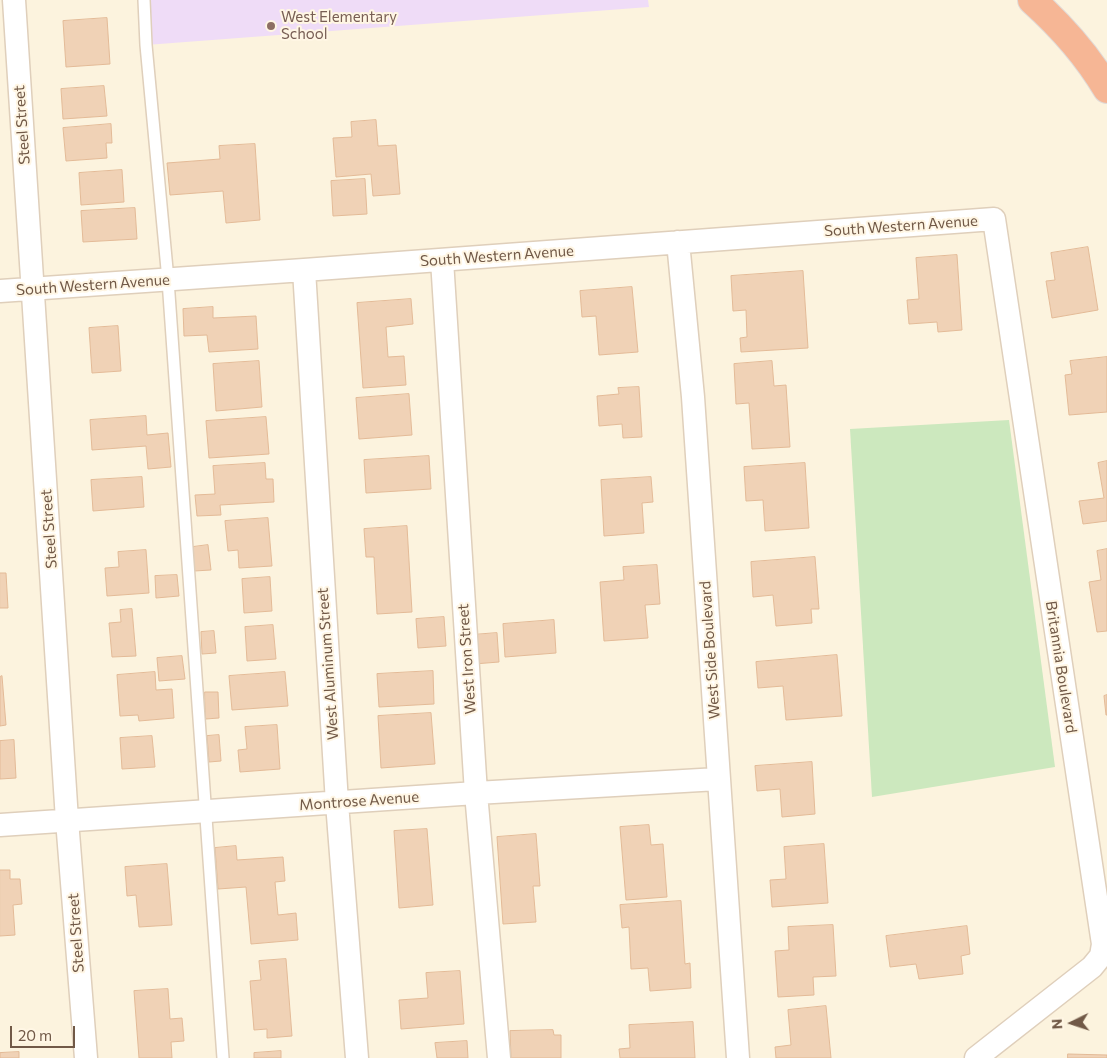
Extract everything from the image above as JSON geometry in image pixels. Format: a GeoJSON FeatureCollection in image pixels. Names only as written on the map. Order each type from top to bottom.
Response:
{"type":"FeatureCollection","features":[{"type":"Feature","properties":{"kind":"highway"},"geometry":{"type":"LineString","coordinates":[[1032,0],[1074,42],[1107,89]]}},
{"type":"Feature","properties":{"kind":"street","name":"Steel Street"},"geometry":{"type":"LineString","coordinates":[[14,0],[67,820],[86,1058]]}},
{"type":"Feature","properties":{"kind":"street","name":"South Western Avenue"},"geometry":{"type":"LineString","coordinates":[[0,291],[994,219]]}},
{"type":"Feature","properties":{"kind":"street","name":"Britannia Boulevard"},"geometry":{"type":"LineString","coordinates":[[976,1058],[1092,968],[1101,956],[1103,944],[994,219]]}},
{"type":"Feature","properties":{"kind":"street","name":"West Side Boulevard"},"geometry":{"type":"LineString","coordinates":[[678,242],[694,407],[738,1058]]}},
{"type":"Feature","properties":{"kind":"street","name":"West Iron Street"},"geometry":{"type":"LineString","coordinates":[[442,260],[476,793],[499,1058]]}},
{"type":"Feature","properties":{"kind":"street","name":"West Aluminum Street"},"geometry":{"type":"LineString","coordinates":[[304,270],[337,803],[357,1058]]}},
{"type":"Feature","properties":{"kind":"street","name":"Montrose Avenue"},"geometry":{"type":"LineString","coordinates":[[0,824],[718,778]]}},
{"type":"Feature","properties":{"kind":"lane"},"geometry":{"type":"LineString","coordinates":[[144,0],[146,45],[168,280],[204,812],[223,1058]]}},
{"type":"Feature","properties":{"kind":"shaded area","name":"West Elementary School"},"geometry":{"type":"Polygon","coordinates":[[[142,0],[648,0],[649,7],[146,45],[142,0]]]}},
{"type":"Feature","properties":{"kind":"green space"},"geometry":{"type":"Polygon","coordinates":[[[1009,420],[1055,767],[872,797],[850,429],[1009,420]]]}},
{"type":"Feature","properties":{"kind":"building"},"geometry":{"type":"Polygon","coordinates":[[[107,18],[110,64],[66,67],[63,21],[107,18]]]}},
{"type":"Feature","properties":{"kind":"building"},"geometry":{"type":"Polygon","coordinates":[[[104,86],[107,116],[63,119],[61,89],[104,86]]]}},
{"type":"Feature","properties":{"kind":"building"},"geometry":{"type":"Polygon","coordinates":[[[376,120],[378,146],[396,145],[400,194],[373,196],[371,174],[336,177],[333,138],[352,137],[351,122],[376,120]]]}},
{"type":"Feature","properties":{"kind":"building"},"geometry":{"type":"Polygon","coordinates":[[[111,124],[112,143],[106,143],[107,158],[66,161],[63,128],[111,124]]]}},
{"type":"Feature","properties":{"kind":"building"},"geometry":{"type":"Polygon","coordinates":[[[255,144],[260,220],[226,223],[223,191],[170,195],[167,163],[220,159],[219,146],[255,144]]]}},
{"type":"Feature","properties":{"kind":"building"},"geometry":{"type":"Polygon","coordinates":[[[122,170],[124,202],[81,205],[79,173],[122,170]]]}},
{"type":"Feature","properties":{"kind":"building"},"geometry":{"type":"Polygon","coordinates":[[[365,179],[367,214],[333,216],[331,181],[365,179]]]}},
{"type":"Feature","properties":{"kind":"building"},"geometry":{"type":"Polygon","coordinates":[[[135,208],[137,239],[83,242],[81,211],[135,208]]]}},
{"type":"Feature","properties":{"kind":"building"},"geometry":{"type":"Polygon","coordinates":[[[1088,247],[1098,310],[1052,318],[1046,281],[1055,280],[1051,253],[1088,247]]]}},
{"type":"Feature","properties":{"kind":"building"},"geometry":{"type":"Polygon","coordinates":[[[957,255],[962,330],[938,332],[937,322],[909,324],[907,300],[919,299],[916,258],[957,255]]]}},
{"type":"Feature","properties":{"kind":"building"},"geometry":{"type":"Polygon","coordinates":[[[803,271],[808,348],[741,352],[740,338],[747,337],[746,310],[733,311],[731,276],[803,271]]]}},
{"type":"Feature","properties":{"kind":"building"},"geometry":{"type":"Polygon","coordinates":[[[632,287],[638,352],[599,355],[596,316],[582,317],[580,291],[632,287]]]}},
{"type":"Feature","properties":{"kind":"building"},"geometry":{"type":"Polygon","coordinates":[[[411,299],[413,324],[386,327],[388,357],[404,356],[406,385],[363,388],[357,303],[411,299]]]}},
{"type":"Feature","properties":{"kind":"building"},"geometry":{"type":"Polygon","coordinates":[[[213,307],[213,318],[256,316],[258,349],[209,352],[207,335],[184,336],[183,309],[213,307]]]}},
{"type":"Feature","properties":{"kind":"building"},"geometry":{"type":"Polygon","coordinates":[[[118,326],[121,371],[92,373],[89,328],[118,326]]]}},
{"type":"Feature","properties":{"kind":"building"},"geometry":{"type":"Polygon","coordinates":[[[1107,357],[1107,412],[1069,415],[1065,375],[1072,374],[1070,361],[1107,357]]]}},
{"type":"Feature","properties":{"kind":"building"},"geometry":{"type":"Polygon","coordinates":[[[259,361],[262,407],[216,411],[213,364],[259,361]]]}},
{"type":"Feature","properties":{"kind":"building"},"geometry":{"type":"Polygon","coordinates":[[[772,361],[774,386],[786,385],[790,447],[752,449],[749,403],[736,404],[734,364],[772,361]]]}},
{"type":"Feature","properties":{"kind":"building"},"geometry":{"type":"Polygon","coordinates":[[[639,387],[642,437],[623,438],[622,424],[599,426],[597,396],[619,394],[618,388],[639,387]]]}},
{"type":"Feature","properties":{"kind":"building"},"geometry":{"type":"Polygon","coordinates":[[[409,394],[412,435],[359,439],[356,398],[409,394]]]}},
{"type":"Feature","properties":{"kind":"building"},"geometry":{"type":"Polygon","coordinates":[[[146,416],[147,435],[168,433],[171,467],[148,469],[146,446],[92,450],[90,420],[146,416]]]}},
{"type":"Feature","properties":{"kind":"building"},"geometry":{"type":"Polygon","coordinates":[[[266,417],[269,454],[209,458],[206,421],[266,417]]]}},
{"type":"Feature","properties":{"kind":"building"},"geometry":{"type":"Polygon","coordinates":[[[429,456],[431,489],[366,493],[364,460],[429,456]]]}},
{"type":"Feature","properties":{"kind":"building"},"geometry":{"type":"Polygon","coordinates":[[[1107,461],[1107,521],[1083,524],[1079,501],[1104,498],[1098,463],[1107,461]]]}},
{"type":"Feature","properties":{"kind":"building"},"geometry":{"type":"Polygon","coordinates":[[[265,463],[266,479],[273,479],[274,502],[220,505],[221,515],[197,516],[195,495],[215,494],[213,466],[265,463]]]}},
{"type":"Feature","properties":{"kind":"building"},"geometry":{"type":"Polygon","coordinates":[[[805,463],[809,528],[765,531],[763,500],[746,501],[744,467],[805,463]]]}},
{"type":"Feature","properties":{"kind":"building"},"geometry":{"type":"Polygon","coordinates":[[[142,477],[144,507],[93,511],[91,480],[142,477]]]}},
{"type":"Feature","properties":{"kind":"building"},"geometry":{"type":"Polygon","coordinates":[[[651,477],[653,502],[642,503],[644,533],[604,536],[601,480],[651,477]]]}},
{"type":"Feature","properties":{"kind":"building"},"geometry":{"type":"Polygon","coordinates":[[[268,518],[272,566],[239,568],[238,550],[228,551],[225,521],[268,518]]]}},
{"type":"Feature","properties":{"kind":"building"},"geometry":{"type":"Polygon","coordinates":[[[407,526],[412,612],[377,614],[374,557],[366,557],[364,529],[407,526]]]}},
{"type":"Feature","properties":{"kind":"building"},"geometry":{"type":"Polygon","coordinates":[[[208,545],[211,570],[194,571],[193,547],[208,545]]]}},
{"type":"Feature","properties":{"kind":"building"},"geometry":{"type":"Polygon","coordinates":[[[1107,549],[1107,631],[1097,632],[1089,582],[1101,580],[1097,551],[1107,549]]]}},
{"type":"Feature","properties":{"kind":"building"},"geometry":{"type":"Polygon","coordinates":[[[146,550],[149,593],[107,596],[105,568],[119,567],[118,552],[146,550]]]}},
{"type":"Feature","properties":{"kind":"building"},"geometry":{"type":"Polygon","coordinates":[[[815,557],[819,609],[811,609],[812,623],[776,626],[773,595],[753,597],[751,562],[815,557]]]}},
{"type":"Feature","properties":{"kind":"building"},"geometry":{"type":"Polygon","coordinates":[[[657,565],[660,604],[645,605],[648,638],[604,641],[600,582],[624,580],[623,567],[657,565]]]}},
{"type":"Feature","properties":{"kind":"building"},"geometry":{"type":"Polygon","coordinates":[[[0,573],[6,573],[8,608],[0,608],[0,573]]]}},
{"type":"Feature","properties":{"kind":"building"},"geometry":{"type":"Polygon","coordinates":[[[177,575],[179,596],[156,598],[155,576],[177,575]]]}},
{"type":"Feature","properties":{"kind":"building"},"geometry":{"type":"Polygon","coordinates":[[[270,577],[272,611],[244,613],[242,579],[270,577]]]}},
{"type":"Feature","properties":{"kind":"building"},"geometry":{"type":"Polygon","coordinates":[[[132,609],[136,656],[112,657],[109,623],[121,622],[120,610],[132,609]]]}},
{"type":"Feature","properties":{"kind":"building"},"geometry":{"type":"Polygon","coordinates":[[[444,617],[446,646],[418,648],[416,619],[444,617]]]}},
{"type":"Feature","properties":{"kind":"building"},"geometry":{"type":"Polygon","coordinates":[[[554,620],[556,653],[505,657],[503,624],[554,620]]]}},
{"type":"Feature","properties":{"kind":"building"},"geometry":{"type":"Polygon","coordinates":[[[273,625],[276,659],[247,661],[245,627],[273,625]]]}},
{"type":"Feature","properties":{"kind":"building"},"geometry":{"type":"Polygon","coordinates":[[[214,631],[216,653],[202,654],[201,632],[214,631]]]}},
{"type":"Feature","properties":{"kind":"building"},"geometry":{"type":"Polygon","coordinates":[[[497,633],[499,662],[474,664],[472,635],[497,633]]]}},
{"type":"Feature","properties":{"kind":"building"},"geometry":{"type":"Polygon","coordinates":[[[837,655],[842,716],[786,720],[783,686],[758,688],[756,662],[837,655]]]}},
{"type":"Feature","properties":{"kind":"building"},"geometry":{"type":"Polygon","coordinates":[[[182,656],[185,679],[159,681],[157,658],[182,656]]]}},
{"type":"Feature","properties":{"kind":"building"},"geometry":{"type":"Polygon","coordinates":[[[433,671],[434,704],[379,707],[377,674],[433,671]]]}},
{"type":"Feature","properties":{"kind":"building"},"geometry":{"type":"Polygon","coordinates":[[[155,672],[156,690],[172,689],[174,718],[139,721],[138,715],[120,716],[117,675],[155,672]]]}},
{"type":"Feature","properties":{"kind":"building"},"geometry":{"type":"Polygon","coordinates":[[[285,672],[288,706],[232,710],[229,676],[285,672]]]}},
{"type":"Feature","properties":{"kind":"building"},"geometry":{"type":"Polygon","coordinates":[[[2,676],[6,725],[0,726],[0,677],[2,676]]]}},
{"type":"Feature","properties":{"kind":"building"},"geometry":{"type":"Polygon","coordinates":[[[205,692],[218,692],[219,718],[206,719],[205,692]]]}},
{"type":"Feature","properties":{"kind":"building"},"geometry":{"type":"Polygon","coordinates":[[[1107,695],[1107,715],[1106,715],[1104,696],[1107,695]]]}},
{"type":"Feature","properties":{"kind":"building"},"geometry":{"type":"Polygon","coordinates":[[[431,713],[435,764],[381,768],[378,716],[431,713]]]}},
{"type":"Feature","properties":{"kind":"building"},"geometry":{"type":"Polygon","coordinates":[[[277,725],[280,769],[240,772],[238,750],[247,749],[245,727],[277,725]]]}},
{"type":"Feature","properties":{"kind":"building"},"geometry":{"type":"Polygon","coordinates":[[[219,735],[221,761],[209,762],[207,736],[219,735]]]}},
{"type":"Feature","properties":{"kind":"building"},"geometry":{"type":"Polygon","coordinates":[[[152,736],[155,767],[122,769],[120,738],[152,736]]]}},
{"type":"Feature","properties":{"kind":"building"},"geometry":{"type":"Polygon","coordinates":[[[14,740],[16,778],[0,779],[0,741],[14,740]]]}},
{"type":"Feature","properties":{"kind":"building"},"geometry":{"type":"Polygon","coordinates":[[[812,762],[815,814],[782,817],[780,789],[757,791],[755,766],[812,762]]]}},
{"type":"Feature","properties":{"kind":"building"},"geometry":{"type":"Polygon","coordinates":[[[649,825],[651,845],[663,844],[667,897],[626,900],[620,827],[649,825]]]}},
{"type":"Feature","properties":{"kind":"building"},"geometry":{"type":"Polygon","coordinates":[[[427,829],[433,905],[399,908],[394,831],[427,829]]]}},
{"type":"Feature","properties":{"kind":"building"},"geometry":{"type":"Polygon","coordinates":[[[536,834],[540,886],[533,886],[536,922],[503,924],[497,837],[536,834]]]}},
{"type":"Feature","properties":{"kind":"building"},"geometry":{"type":"Polygon","coordinates":[[[824,844],[828,903],[772,907],[770,880],[786,879],[784,847],[824,844]]]}},
{"type":"Feature","properties":{"kind":"building"},"geometry":{"type":"Polygon","coordinates":[[[236,846],[237,860],[283,857],[285,881],[275,882],[278,915],[296,913],[298,940],[251,944],[246,887],[218,889],[215,848],[236,846]]]}},
{"type":"Feature","properties":{"kind":"building"},"geometry":{"type":"Polygon","coordinates":[[[167,864],[172,925],[139,927],[136,895],[127,896],[125,867],[167,864]]]}},
{"type":"Feature","properties":{"kind":"building"},"geometry":{"type":"Polygon","coordinates":[[[0,870],[10,870],[10,879],[20,879],[22,904],[13,905],[15,935],[0,936],[0,870]]]}},
{"type":"Feature","properties":{"kind":"building"},"geometry":{"type":"Polygon","coordinates":[[[681,901],[685,964],[690,963],[691,988],[650,991],[648,968],[631,969],[629,927],[622,928],[620,905],[681,901]]]}},
{"type":"Feature","properties":{"kind":"building"},"geometry":{"type":"Polygon","coordinates":[[[833,925],[836,976],[813,977],[814,995],[778,997],[775,951],[789,950],[788,927],[833,925]]]}},
{"type":"Feature","properties":{"kind":"building"},"geometry":{"type":"Polygon","coordinates":[[[967,926],[970,954],[961,956],[963,974],[919,979],[916,964],[890,967],[886,936],[967,926]]]}},
{"type":"Feature","properties":{"kind":"building"},"geometry":{"type":"Polygon","coordinates":[[[286,959],[292,1036],[267,1038],[267,1029],[254,1030],[250,981],[261,980],[259,961],[286,959]]]}},
{"type":"Feature","properties":{"kind":"building"},"geometry":{"type":"Polygon","coordinates":[[[460,971],[464,1024],[401,1029],[399,1000],[428,998],[426,973],[460,971]]]}},
{"type":"Feature","properties":{"kind":"building"},"geometry":{"type":"Polygon","coordinates":[[[168,989],[170,1019],[182,1018],[184,1041],[171,1042],[172,1058],[139,1058],[134,991],[168,989]]]}},
{"type":"Feature","properties":{"kind":"building"},"geometry":{"type":"Polygon","coordinates":[[[826,1006],[831,1058],[776,1058],[775,1047],[791,1045],[788,1010],[826,1006]]]}},
{"type":"Feature","properties":{"kind":"building"},"geometry":{"type":"Polygon","coordinates":[[[693,1022],[695,1058],[620,1058],[619,1049],[630,1048],[629,1025],[693,1022]]]}},
{"type":"Feature","properties":{"kind":"building"},"geometry":{"type":"Polygon","coordinates":[[[553,1030],[554,1035],[561,1035],[561,1058],[511,1058],[510,1031],[553,1030]]]}},
{"type":"Feature","properties":{"kind":"building"},"geometry":{"type":"Polygon","coordinates":[[[467,1041],[468,1058],[437,1058],[435,1043],[467,1041]]]}},
{"type":"Feature","properties":{"kind":"building"},"geometry":{"type":"Polygon","coordinates":[[[281,1051],[281,1058],[254,1058],[254,1053],[281,1051]]]}},
{"type":"Feature","properties":{"kind":"building"},"geometry":{"type":"Polygon","coordinates":[[[19,1052],[19,1058],[0,1058],[0,1053],[19,1052]]]}},
{"type":"Feature","properties":{"kind":"building"},"geometry":{"type":"Polygon","coordinates":[[[1068,1054],[1107,1055],[1107,1058],[1068,1058],[1068,1054]]]}},
{"type":"Feature","properties":{"kind":"place","name":"West Elementary School"},"geometry":{"type":"Point","coordinates":[271,26]}}]}
